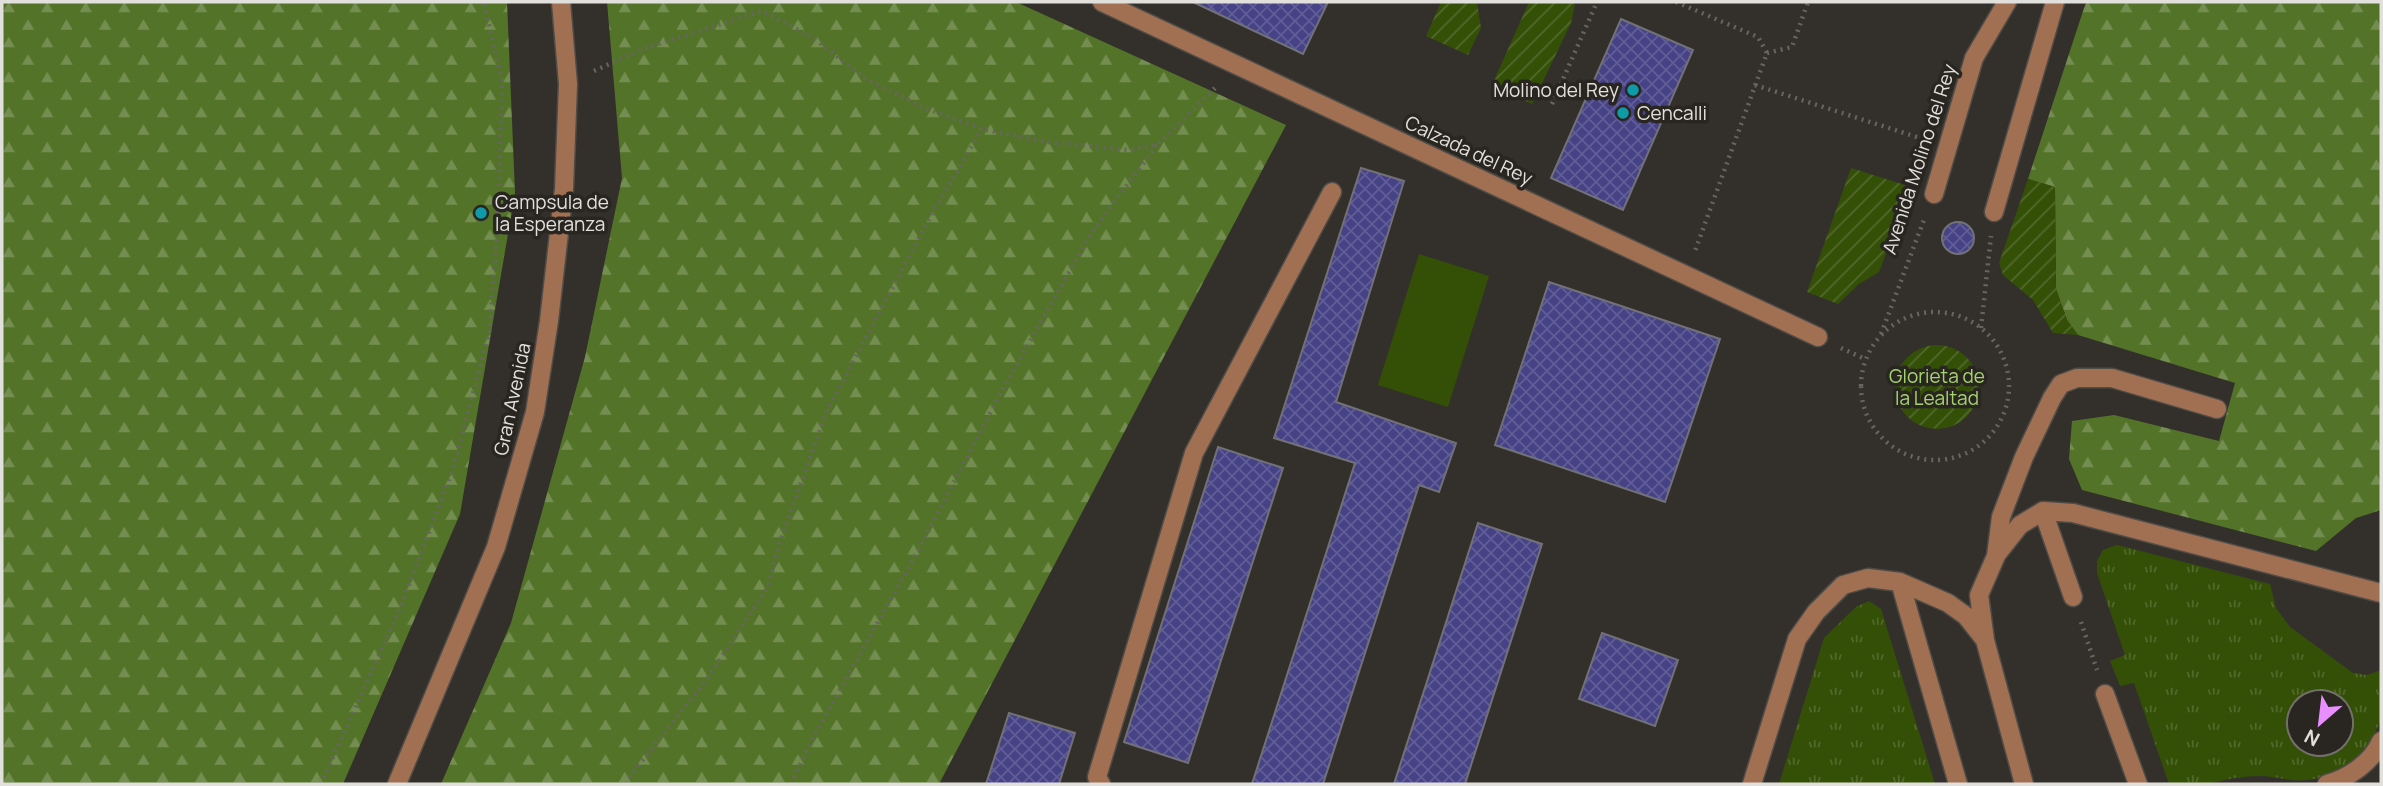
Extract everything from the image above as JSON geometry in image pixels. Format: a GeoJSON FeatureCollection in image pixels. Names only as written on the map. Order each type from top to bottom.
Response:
{"type":"FeatureCollection","features":[{"type":"Feature","properties":{"kind":"street","name":"Gran Avenida"},"geometry":{"type":"LineString","coordinates":[[397,784],[496,547],[535,412],[549,321],[564,189],[568,84],[561,2]]}},
{"type":"Feature","properties":{"kind":"street","name":"Calzada del Rey"},"geometry":{"type":"LineString","coordinates":[[1102,2],[1818,337]]}},
{"type":"Feature","properties":{"kind":"street","name":"Avenida Molino del Rey"},"geometry":{"type":"LineString","coordinates":[[1934,194],[1974,58],[2007,2]]}},
{"type":"Feature","properties":{"kind":"street"},"geometry":{"type":"LineString","coordinates":[[1994,212],[2055,2]]}},
{"type":"Feature","properties":{"kind":"street"},"geometry":{"type":"LineString","coordinates":[[1101,784],[1097,777],[1194,453],[1332,192]]}},
{"type":"Feature","properties":{"kind":"street"},"geometry":{"type":"LineString","coordinates":[[1996,556],[2001,517],[2011,486],[2061,384],[2077,378],[2112,378],[2217,409]]}},
{"type":"Feature","properties":{"kind":"street"},"geometry":{"type":"LineString","coordinates":[[2043,511],[2073,597]]}},
{"type":"Feature","properties":{"kind":"street"},"geometry":{"type":"LineString","coordinates":[[2024,784],[1985,640],[1979,596],[1996,556],[2020,525],[2043,511],[2073,513],[2381,593]]}},
{"type":"Feature","properties":{"kind":"street"},"geometry":{"type":"LineString","coordinates":[[1752,784],[1797,639],[1816,612],[1843,585],[1868,578],[1900,582],[1948,603],[1966,616],[1985,640]]}},
{"type":"Feature","properties":{"kind":"street"},"geometry":{"type":"LineString","coordinates":[[1900,582],[1958,784]]}},
{"type":"Feature","properties":{"kind":"street"},"geometry":{"type":"LineString","coordinates":[[2105,694],[2138,784]]}},
{"type":"Feature","properties":{"kind":"street"},"geometry":{"type":"LineString","coordinates":[[2326,784],[2361,768],[2378,749],[2381,741]]}},
{"type":"Feature","properties":{"kind":"path"},"geometry":{"type":"LineString","coordinates":[[321,784],[399,611],[448,482],[489,333],[498,224],[502,81],[484,2]]}},
{"type":"Feature","properties":{"kind":"path"},"geometry":{"type":"LineString","coordinates":[[1552,104],[1597,2]]}},
{"type":"Feature","properties":{"kind":"path"},"geometry":{"type":"LineString","coordinates":[[1676,2],[1758,37],[1767,53],[1686,275]]}},
{"type":"Feature","properties":{"kind":"path"},"geometry":{"type":"LineString","coordinates":[[1767,53],[1792,47],[1808,2]]}},
{"type":"Feature","properties":{"kind":"path"},"geometry":{"type":"LineString","coordinates":[[568,84],[640,50],[761,11],[815,38],[866,79],[926,108],[982,129],[1047,142],[1130,150],[1158,144]]}},
{"type":"Feature","properties":{"kind":"path"},"geometry":{"type":"LineString","coordinates":[[791,784],[814,736],[918,551],[1001,392],[1092,232],[1158,144],[1237,66]]}},
{"type":"Feature","properties":{"kind":"path"},"geometry":{"type":"LineString","coordinates":[[1755,85],[1947,147]]}},
{"type":"Feature","properties":{"kind":"path"},"geometry":{"type":"LineString","coordinates":[[627,784],[631,775],[707,679],[768,587],[781,539],[826,413],[929,219],[982,129]]}},
{"type":"Feature","properties":{"kind":"path","name":"Avenida Molino del Rey"},"geometry":{"type":"LineString","coordinates":[[1881,334],[1934,194]]}},
{"type":"Feature","properties":{"kind":"path"},"geometry":{"type":"LineString","coordinates":[[1981,329],[1994,212]]}},
{"type":"Feature","properties":{"kind":"path"},"geometry":{"type":"LineString","coordinates":[[1923,313],[1949,313],[1973,322],[1981,329],[1992,338],[2005,360],[2010,386],[2006,408],[1994,433],[1975,450],[1953,459],[1928,461],[1906,455],[1885,442],[1870,423],[1861,401],[1860,377],[1865,359],[1881,334],[1900,320],[1923,313]]}},
{"type":"Feature","properties":{"kind":"path"},"geometry":{"type":"LineString","coordinates":[[2073,597],[2105,694]]}},
{"type":"Feature","properties":{"kind":"green space"},"geometry":{"type":"Polygon","coordinates":[[[2,2],[507,2],[515,193],[460,514],[343,784],[2,784],[2,2]]]}},
{"type":"Feature","properties":{"kind":"green space"},"geometry":{"type":"Polygon","coordinates":[[[607,2],[1016,2],[1286,125],[939,784],[441,784],[511,623],[585,357],[622,178],[607,2]]]}},
{"type":"Feature","properties":{"kind":"green space"},"geometry":{"type":"Polygon","coordinates":[[[1441,2],[1477,2],[1481,28],[1468,55],[1426,36],[1441,2]]]}},
{"type":"Feature","properties":{"kind":"green space"},"geometry":{"type":"Polygon","coordinates":[[[1529,2],[1575,3],[1571,23],[1532,104],[1492,85],[1529,2]]]}},
{"type":"Feature","properties":{"kind":"green space"},"geometry":{"type":"Polygon","coordinates":[[[2086,2],[2381,2],[2381,510],[2356,518],[2316,551],[2082,490],[2069,459],[2072,421],[2114,415],[2219,441],[2235,383],[2078,335],[2067,320],[2056,289],[2055,187],[2028,179],[2086,2]]]}},
{"type":"Feature","properties":{"kind":"green space"},"geometry":{"type":"Polygon","coordinates":[[[1851,168],[1911,187],[1879,272],[1859,284],[1838,304],[1807,292],[1851,168]]]}},
{"type":"Feature","properties":{"kind":"green space"},"geometry":{"type":"Polygon","coordinates":[[[2028,179],[2055,187],[2056,289],[2067,320],[2078,335],[2053,333],[2033,300],[2003,275],[1999,263],[2028,179]]]}},
{"type":"Feature","properties":{"kind":"green space"},"geometry":{"type":"Polygon","coordinates":[[[1419,254],[1489,276],[1448,407],[1378,385],[1419,254]]]}},
{"type":"Feature","properties":{"kind":"green space","name":"Glorieta de la Lealtad"},"geometry":{"type":"Polygon","coordinates":[[[1937,345],[1953,348],[1972,364],[1979,387],[1976,403],[1960,422],[1937,429],[1921,426],[1902,410],[1895,387],[1898,371],[1914,352],[1937,345]]]}},
{"type":"Feature","properties":{"kind":"green space"},"geometry":{"type":"Polygon","coordinates":[[[2117,545],[2270,584],[2276,608],[2290,627],[2353,673],[2367,675],[2381,670],[2381,718],[2377,730],[2362,751],[2355,758],[2353,760],[2343,768],[2319,778],[2289,780],[2252,776],[2202,785],[2169,784],[2134,683],[2120,686],[2110,661],[2125,655],[2097,573],[2097,561],[2103,550],[2117,545]]]}},
{"type":"Feature","properties":{"kind":"green space"},"geometry":{"type":"Polygon","coordinates":[[[1869,601],[1881,609],[1935,784],[1779,784],[1824,638],[1856,607],[1869,601]]]}},
{"type":"Feature","properties":{"kind":"building"},"geometry":{"type":"Polygon","coordinates":[[[1193,2],[1328,2],[1303,54],[1193,2]]]}},
{"type":"Feature","properties":{"kind":"building","name":"Molino del Rey"},"geometry":{"type":"Polygon","coordinates":[[[1621,19],[1693,50],[1623,210],[1551,178],[1621,19]]]}},
{"type":"Feature","properties":{"kind":"building"},"geometry":{"type":"Polygon","coordinates":[[[1361,168],[1404,181],[1336,402],[1456,443],[1439,492],[1419,485],[1323,784],[1252,784],[1355,463],[1274,438],[1361,168]]]}},
{"type":"Feature","properties":{"kind":"building"},"geometry":{"type":"Polygon","coordinates":[[[1958,222],[1969,227],[1974,238],[1969,249],[1958,254],[1947,249],[1942,238],[1947,227],[1958,222]]]}},
{"type":"Feature","properties":{"kind":"building"},"geometry":{"type":"Polygon","coordinates":[[[1549,282],[1720,339],[1665,502],[1495,445],[1549,282]]]}},
{"type":"Feature","properties":{"kind":"building"},"geometry":{"type":"Polygon","coordinates":[[[1218,447],[1283,468],[1188,763],[1124,742],[1218,447]]]}},
{"type":"Feature","properties":{"kind":"building"},"geometry":{"type":"Polygon","coordinates":[[[1478,523],[1542,544],[1465,784],[1394,784],[1478,523]]]}},
{"type":"Feature","properties":{"kind":"building"},"geometry":{"type":"Polygon","coordinates":[[[1602,633],[1678,660],[1655,726],[1579,699],[1602,633]]]}},
{"type":"Feature","properties":{"kind":"building"},"geometry":{"type":"Polygon","coordinates":[[[1009,713],[1075,733],[1059,784],[986,784],[1009,713]]]}},
{"type":"Feature","properties":{"kind":"place","name":"Molino del Rey"},"geometry":{"type":"Point","coordinates":[1633,90]}},
{"type":"Feature","properties":{"kind":"place","name":"Cencalli"},"geometry":{"type":"Point","coordinates":[1623,113]}},
{"type":"Feature","properties":{"kind":"place","name":"Campsula de la Esperanza"},"geometry":{"type":"Point","coordinates":[481,213]}}]}
